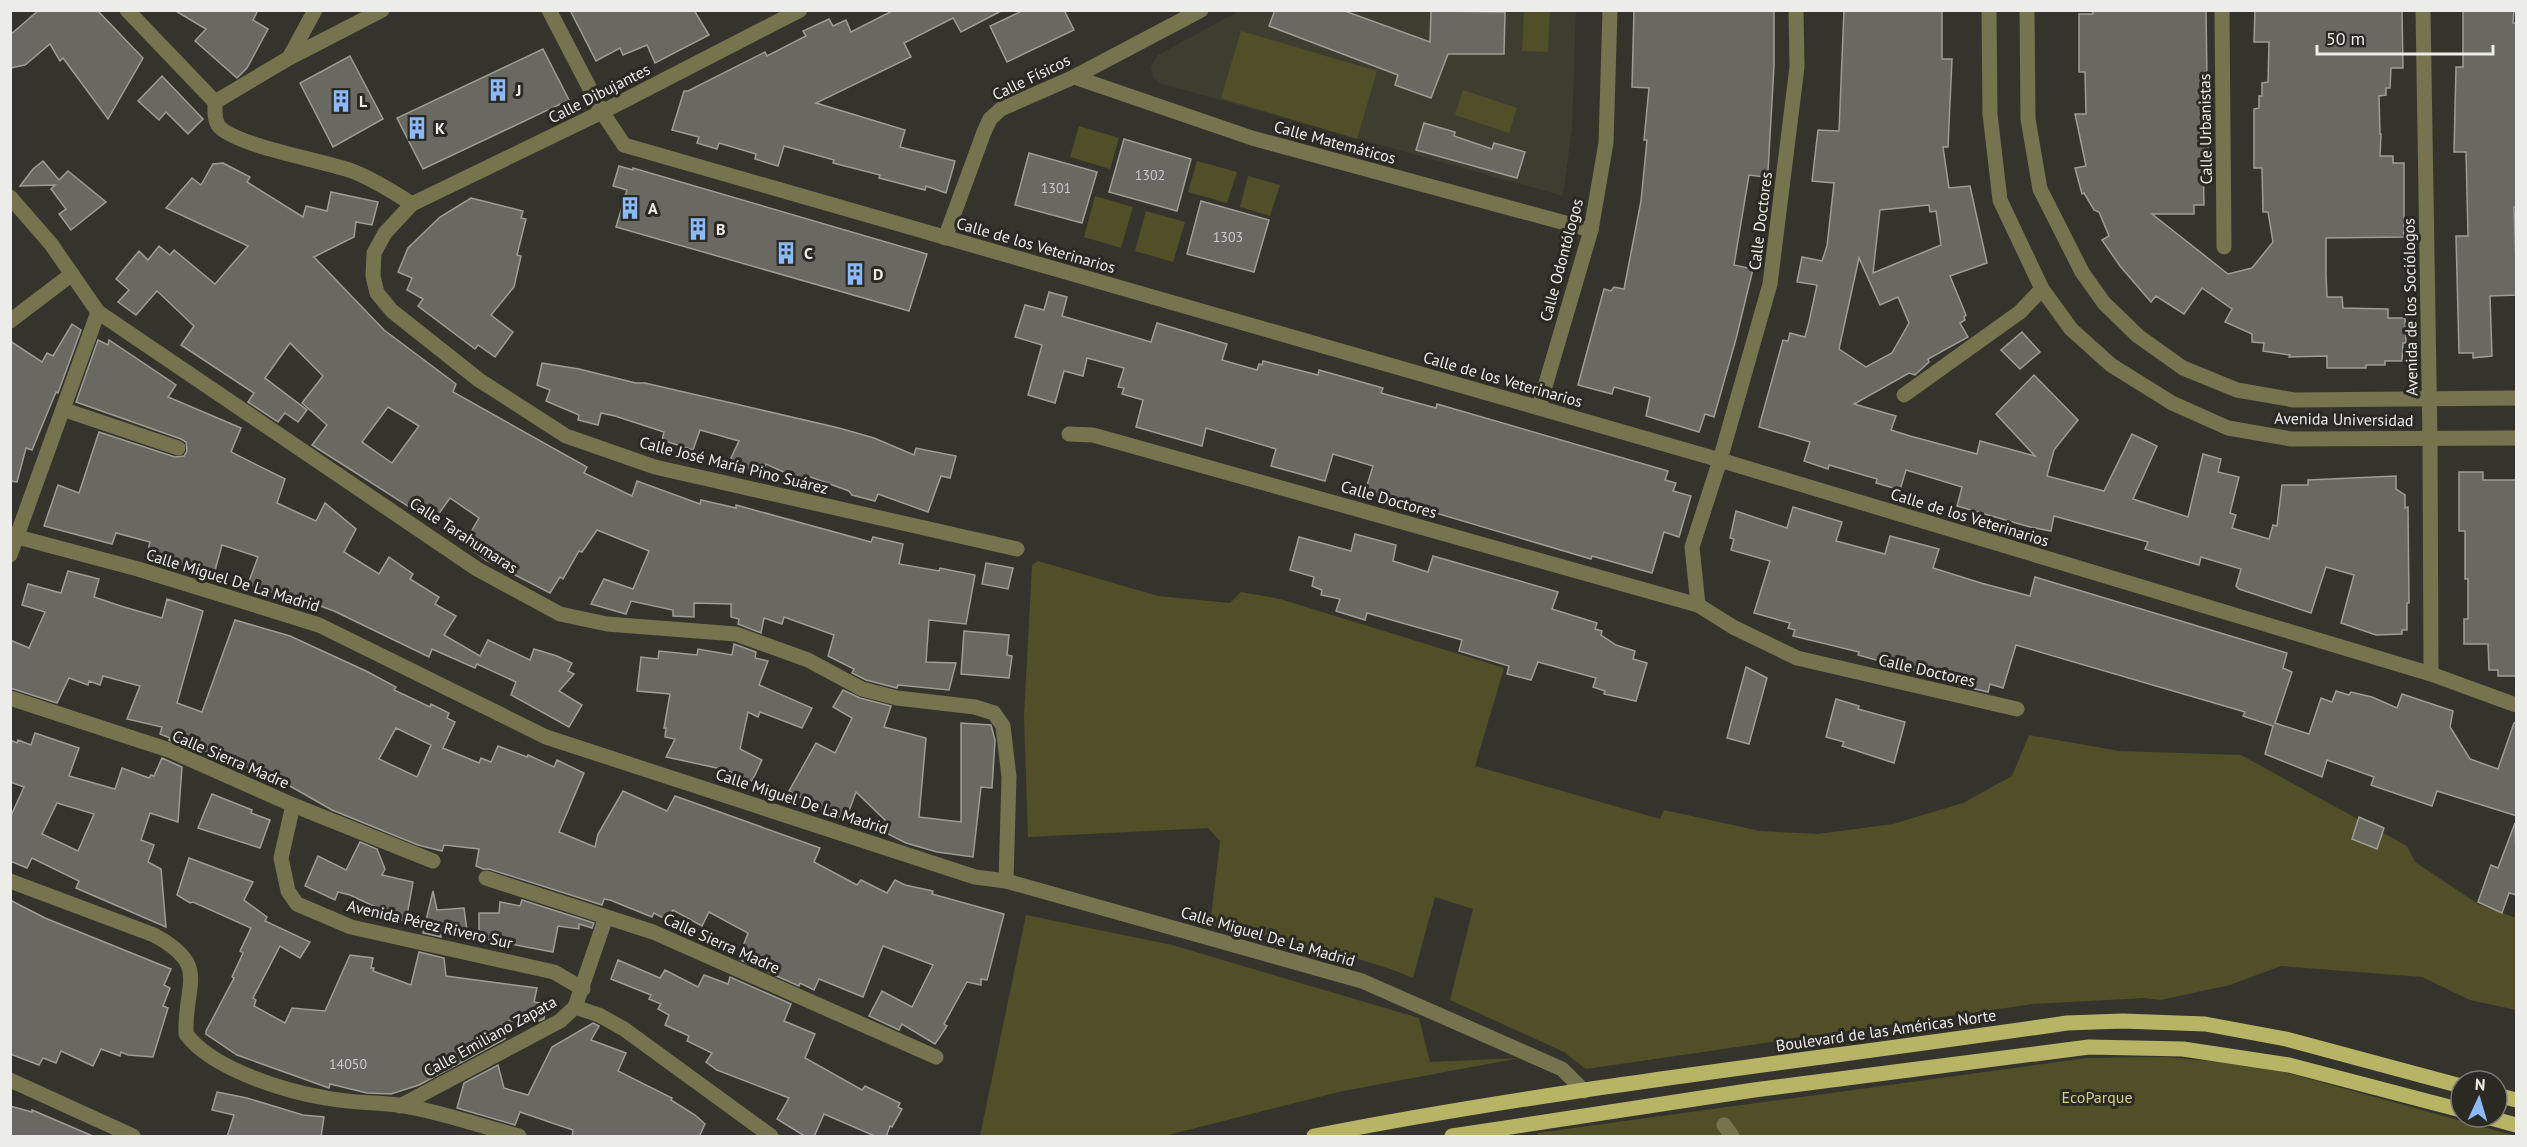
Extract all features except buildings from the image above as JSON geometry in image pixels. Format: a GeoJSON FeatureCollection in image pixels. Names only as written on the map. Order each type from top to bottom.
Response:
{"type":"FeatureCollection","features":[{"type":"Feature","properties":{"kind":"main road","name":"Boulevard de las Américas Norte"},"geometry":{"type":"LineString","coordinates":[[1314,1137],[1411,1117],[2067,1023],[2123,1021],[2205,1024],[2275,1037],[2449,1083]]}},
{"type":"Feature","properties":{"kind":"main road"},"geometry":{"type":"LineString","coordinates":[[1452,1137],[1754,1089],[2089,1047],[2182,1049],[2289,1065],[2449,1107]]}},
{"type":"Feature","properties":{"kind":"street"},"geometry":{"type":"LineString","coordinates":[[127,10],[215,102],[214,115],[219,125],[227,132],[259,146],[350,170],[382,185],[412,204]]}},
{"type":"Feature","properties":{"kind":"street"},"geometry":{"type":"LineString","coordinates":[[289,58],[315,10]]}},
{"type":"Feature","properties":{"kind":"street"},"geometry":{"type":"LineString","coordinates":[[215,102],[289,58],[382,10]]}},
{"type":"Feature","properties":{"kind":"street","name":"Calle de los Veterinarios"},"geometry":{"type":"LineString","coordinates":[[549,10],[602,112],[624,145],[1720,460],[2432,675],[2517,705]]}},
{"type":"Feature","properties":{"kind":"street","name":"Calle Dibujantes"},"geometry":{"type":"LineString","coordinates":[[412,204],[602,112],[800,10]]}},
{"type":"Feature","properties":{"kind":"street","name":"Calle Físicos"},"geometry":{"type":"LineString","coordinates":[[945,238],[990,120],[1001,109],[1074,77],[1201,10]]}},
{"type":"Feature","properties":{"kind":"street","name":"Calle Odontólogos"},"geometry":{"type":"LineString","coordinates":[[1539,407],[1591,230],[1606,143],[1610,10]]}},
{"type":"Feature","properties":{"kind":"street","name":"Calle Doctores"},"geometry":{"type":"LineString","coordinates":[[1698,605],[1692,547],[1720,460],[1770,284],[1797,67],[1796,10]]}},
{"type":"Feature","properties":{"kind":"street","name":"Avenida Universidad"},"geometry":{"type":"LineString","coordinates":[[1989,10],[1990,114],[2000,200],[2042,289],[2071,329],[2111,365],[2172,403],[2228,428],[2291,439],[2517,438]]}},
{"type":"Feature","properties":{"kind":"street","name":"Avenida Universidad"},"geometry":{"type":"LineString","coordinates":[[2027,10],[2028,118],[2040,189],[2082,272],[2104,303],[2129,328],[2183,368],[2237,390],[2294,400],[2517,398]]}},
{"type":"Feature","properties":{"kind":"street","name":"Calle Urbanistas"},"geometry":{"type":"LineString","coordinates":[[2222,10],[2224,247]]}},
{"type":"Feature","properties":{"kind":"street","name":"Avenida de los Sociólogos"},"geometry":{"type":"LineString","coordinates":[[2422,10],[2432,675]]}},
{"type":"Feature","properties":{"kind":"street","name":"Calle Matemáticos"},"geometry":{"type":"LineString","coordinates":[[1074,77],[1252,138],[1591,230]]}},
{"type":"Feature","properties":{"kind":"street","name":"Calle Tarahumaras"},"geometry":{"type":"LineString","coordinates":[[10,197],[51,244],[98,312],[477,569],[561,614],[607,624],[736,634],[808,660],[862,689],[897,698],[975,707],[994,713],[1003,726],[1009,777],[1006,881]]}},
{"type":"Feature","properties":{"kind":"street","name":"Calle José María Pino Suárez"},"geometry":{"type":"LineString","coordinates":[[412,204],[385,233],[374,253],[373,276],[377,293],[392,311],[479,380],[566,436],[655,466],[1017,549]]}},
{"type":"Feature","properties":{"kind":"street"},"geometry":{"type":"LineString","coordinates":[[10,321],[72,274]]}},
{"type":"Feature","properties":{"kind":"street"},"geometry":{"type":"LineString","coordinates":[[1904,395],[2020,312],[2042,289]]}},
{"type":"Feature","properties":{"kind":"street"},"geometry":{"type":"LineString","coordinates":[[10,555],[14,536],[65,410],[98,312]]}},
{"type":"Feature","properties":{"kind":"street"},"geometry":{"type":"LineString","coordinates":[[65,410],[178,448]]}},
{"type":"Feature","properties":{"kind":"street","name":"Calle Doctores"},"geometry":{"type":"LineString","coordinates":[[1069,434],[1093,435],[1698,605],[1734,627],[1797,658],[2017,709]]}},
{"type":"Feature","properties":{"kind":"street","name":"Calle Miguel De La Madrid"},"geometry":{"type":"LineString","coordinates":[[14,536],[138,569],[319,625],[546,737],[975,877],[1006,881],[1362,981],[1562,1069],[1584,1091]]}},
{"type":"Feature","properties":{"kind":"street","name":"Calle Sierra Madre"},"geometry":{"type":"LineString","coordinates":[[10,698],[169,750],[293,806],[433,861]]}},
{"type":"Feature","properties":{"kind":"street","name":"Avenida Pérez Rivero Sur"},"geometry":{"type":"LineString","coordinates":[[293,806],[281,858],[288,891],[297,904],[351,927],[554,972],[583,989]]}},
{"type":"Feature","properties":{"kind":"street","name":"Calle Sierra Madre"},"geometry":{"type":"LineString","coordinates":[[486,878],[653,932],[936,1057]]}},
{"type":"Feature","properties":{"kind":"street"},"geometry":{"type":"LineString","coordinates":[[10,881],[154,935],[173,946],[185,957],[191,970],[186,1034],[192,1042],[228,1066],[286,1089],[326,1098],[400,1106],[519,1137]]}},
{"type":"Feature","properties":{"kind":"street","name":"Calle Emiliano Zapata"},"geometry":{"type":"LineString","coordinates":[[400,1106],[560,1021],[575,1008],[606,917]]}},
{"type":"Feature","properties":{"kind":"street"},"geometry":{"type":"LineString","coordinates":[[575,1008],[599,1015],[624,1029],[771,1137]]}},
{"type":"Feature","properties":{"kind":"street"},"geometry":{"type":"LineString","coordinates":[[10,1080],[134,1137]]}},
{"type":"Feature","properties":{"kind":"shaded area"},"geometry":{"type":"Polygon","coordinates":[[[1239,11],[1576,11],[1572,128],[1563,196],[1159,83],[1153,77],[1151,67],[1158,55],[1239,11]]]}},
{"type":"Feature","properties":{"kind":"green space"},"geometry":{"type":"Polygon","coordinates":[[[1524,11],[1550,11],[1548,52],[1522,51],[1524,11]]]}},
{"type":"Feature","properties":{"kind":"green space"},"geometry":{"type":"Polygon","coordinates":[[[1241,31],[1377,71],[1357,139],[1221,98],[1241,31]]]}},
{"type":"Feature","properties":{"kind":"green space"},"geometry":{"type":"Polygon","coordinates":[[[1463,90],[1517,108],[1509,133],[1455,115],[1463,90]]]}},
{"type":"Feature","properties":{"kind":"green space"},"geometry":{"type":"Polygon","coordinates":[[[1079,126],[1119,138],[1110,169],[1070,157],[1079,126]]]}},
{"type":"Feature","properties":{"kind":"green space"},"geometry":{"type":"Polygon","coordinates":[[[1197,161],[1237,172],[1227,203],[1188,192],[1197,161]]]}},
{"type":"Feature","properties":{"kind":"green space"},"geometry":{"type":"Polygon","coordinates":[[[1248,176],[1280,185],[1270,216],[1240,207],[1248,176]]]}},
{"type":"Feature","properties":{"kind":"green space"},"geometry":{"type":"Polygon","coordinates":[[[1095,196],[1133,207],[1121,248],[1084,237],[1095,196]]]}},
{"type":"Feature","properties":{"kind":"green space"},"geometry":{"type":"Polygon","coordinates":[[[1146,211],[1185,222],[1173,262],[1135,251],[1146,211]]]}},
{"type":"Feature","properties":{"kind":"green space"},"geometry":{"type":"Polygon","coordinates":[[[1038,561],[1158,596],[1230,603],[1241,592],[1280,599],[1504,668],[1475,766],[1660,819],[1664,810],[1760,831],[1818,834],[1893,824],[1963,803],[2012,776],[2029,735],[2119,751],[2241,755],[2407,846],[2415,862],[2478,904],[2516,918],[2516,1010],[2470,1000],[2422,977],[2281,966],[2230,985],[2160,1000],[2145,998],[2033,1004],[1586,1069],[1564,1052],[1450,1000],[1473,909],[1435,897],[1413,978],[1367,962],[1292,942],[1251,932],[1210,926],[1220,841],[1208,828],[1028,837],[1024,716],[1032,565],[1038,561]]]}},
{"type":"Feature","properties":{"kind":"green space"},"geometry":{"type":"Polygon","coordinates":[[[1026,915],[1172,945],[1419,1018],[1430,1062],[1520,1058],[1343,1091],[1164,1136],[980,1136],[1026,915]]]}},
{"type":"Feature","properties":{"kind":"green space","name":"EcoParque"},"geometry":{"type":"Polygon","coordinates":[[[2166,1057],[2262,1066],[2449,1118],[2449,1129],[2491,1129],[2516,1136],[1538,1136],[1537,1133],[2087,1058],[2166,1057]]]}},
{"type":"Feature","properties":{"kind":"place","name":"J"},"geometry":{"type":"Point","coordinates":[498,90]}},
{"type":"Feature","properties":{"kind":"place","name":"L"},"geometry":{"type":"Point","coordinates":[341,101]}},
{"type":"Feature","properties":{"kind":"place","name":"K"},"geometry":{"type":"Point","coordinates":[417,128]}},
{"type":"Feature","properties":{"kind":"place","name":"A"},"geometry":{"type":"Point","coordinates":[630,208]}},
{"type":"Feature","properties":{"kind":"place","name":"B"},"geometry":{"type":"Point","coordinates":[698,229]}},
{"type":"Feature","properties":{"kind":"place","name":"C"},"geometry":{"type":"Point","coordinates":[786,253]}},
{"type":"Feature","properties":{"kind":"place","name":"D"},"geometry":{"type":"Point","coordinates":[855,274]}}]}
